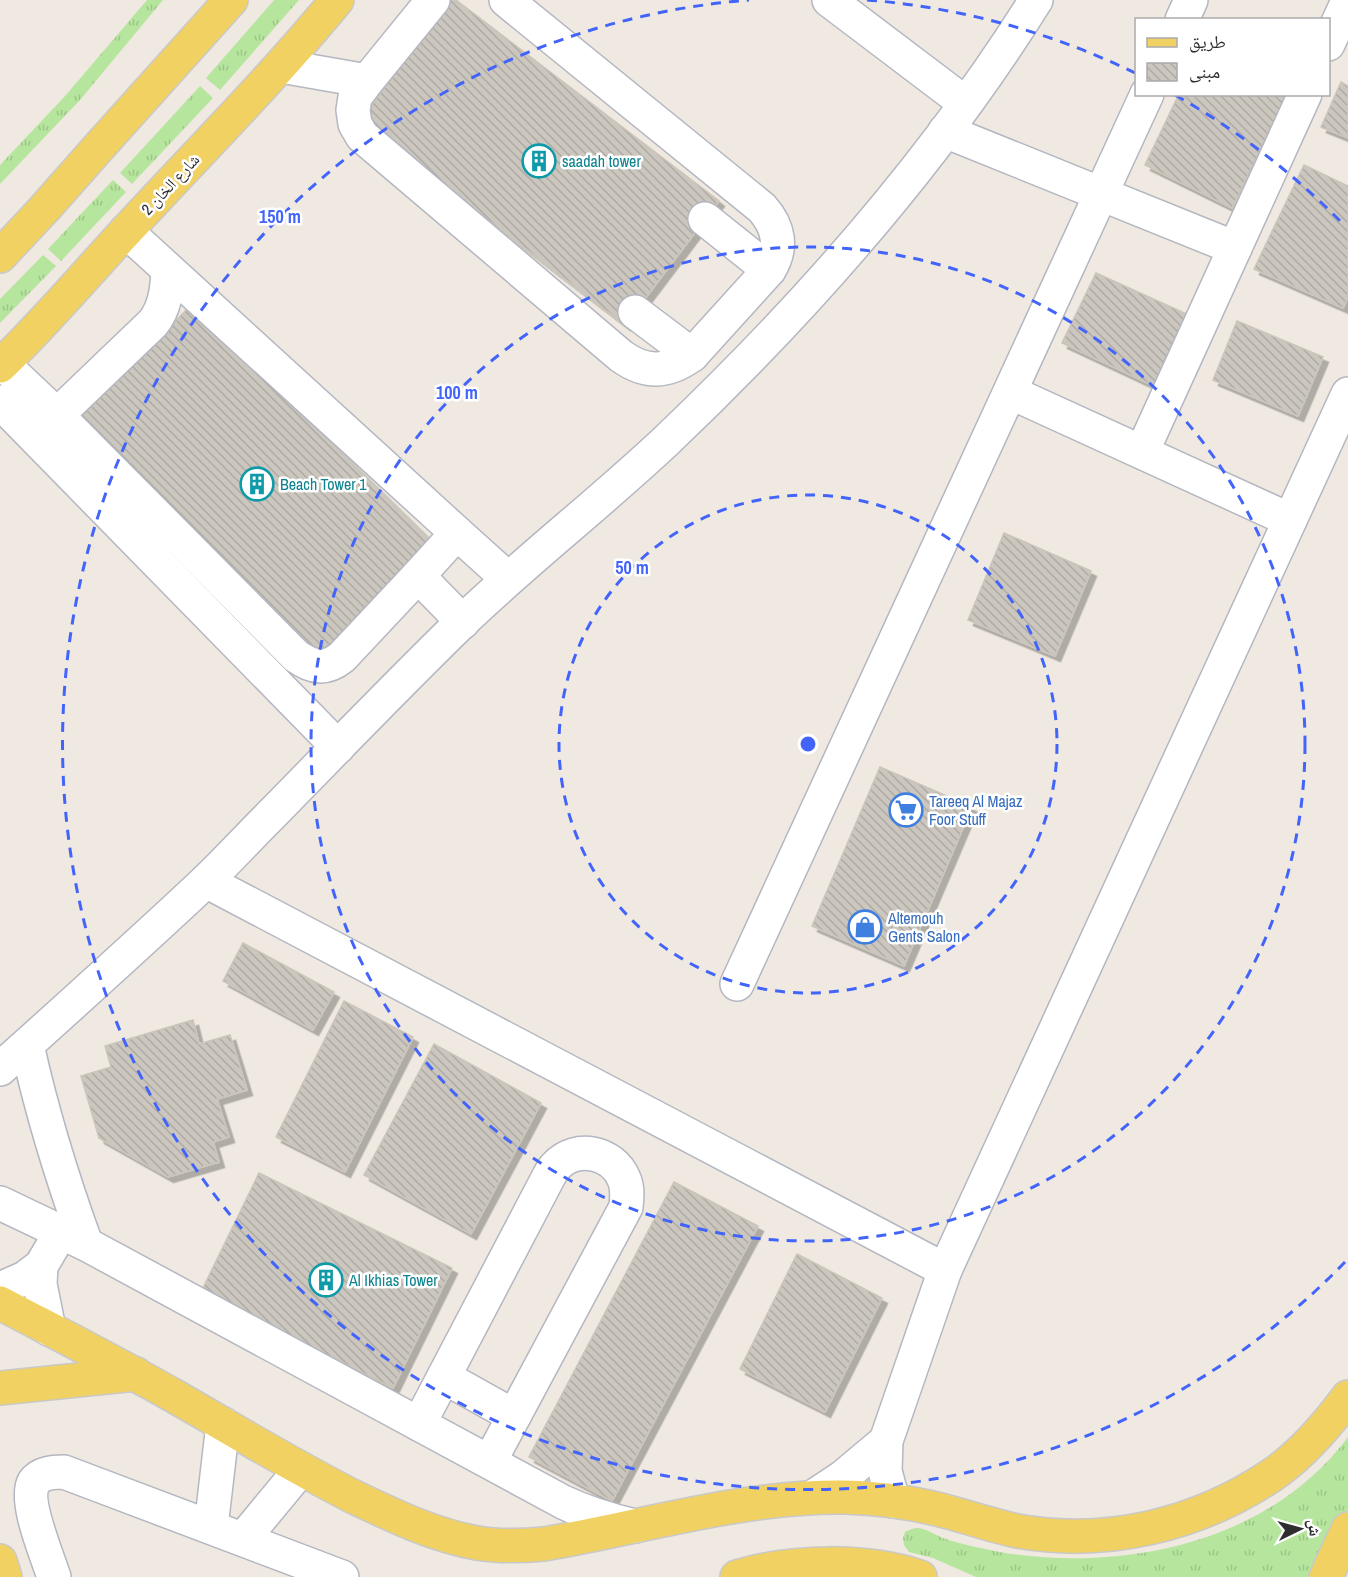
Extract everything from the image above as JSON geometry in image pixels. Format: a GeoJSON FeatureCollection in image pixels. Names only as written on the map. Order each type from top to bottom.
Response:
{"type":"FeatureCollection","features":[{"type":"Feature","properties":{"kind":"main road"},"geometry":{"type":"LineString","coordinates":[[0,256],[231,0]]}},
{"type":"Feature","properties":{"kind":"main road","name":"شارع الخان 2"},"geometry":{"type":"LineString","coordinates":[[1,365],[73,291],[126,231],[281,66],[338,0]]}},
{"type":"Feature","properties":{"kind":"main road"},"geometry":{"type":"LineString","coordinates":[[0,1303],[136,1374],[301,1469],[406,1522],[441,1534],[499,1546],[522,1546],[588,1537],[762,1502],[813,1497],[893,1501],[950,1512],[1017,1531],[1044,1534],[1098,1536],[1151,1528],[1178,1521],[1227,1501],[1274,1473],[1319,1431],[1348,1397]]}},
{"type":"Feature","properties":{"kind":"main road"},"geometry":{"type":"LineString","coordinates":[[0,1388],[136,1374]]}},
{"type":"Feature","properties":{"kind":"main road"},"geometry":{"type":"LineString","coordinates":[[1326,1577],[1348,1529]]}},
{"type":"Feature","properties":{"kind":"main road"},"geometry":{"type":"LineString","coordinates":[[0,1561],[5,1577]]}},
{"type":"Feature","properties":{"kind":"main road"},"geometry":{"type":"LineString","coordinates":[[737,1577],[773,1568],[808,1564],[843,1564],[878,1568],[920,1577]]}},
{"type":"Feature","properties":{"kind":"street"},"geometry":{"type":"LineString","coordinates":[[431,1],[355,97],[353,110],[355,124],[362,136],[632,363],[644,368],[656,369],[680,364],[692,355],[776,260],[777,232],[771,218],[762,208],[506,0]]}},
{"type":"Feature","properties":{"kind":"street"},"geometry":{"type":"LineString","coordinates":[[829,0],[965,103]]}},
{"type":"Feature","properties":{"kind":"street"},"geometry":{"type":"LineString","coordinates":[[0,1069],[206,881],[508,579],[663,444],[738,371],[811,294],[880,214],[945,132],[1036,0]]}},
{"type":"Feature","properties":{"kind":"street"},"geometry":{"type":"LineString","coordinates":[[1183,18],[1191,0]]}},
{"type":"Feature","properties":{"kind":"street"},"geometry":{"type":"LineString","coordinates":[[1330,42],[1348,1]]}},
{"type":"Feature","properties":{"kind":"street"},"geometry":{"type":"LineString","coordinates":[[281,66],[367,81]]}},
{"type":"Feature","properties":{"kind":"street"},"geometry":{"type":"LineString","coordinates":[[737,984],[1146,96]]}},
{"type":"Feature","properties":{"kind":"street"},"geometry":{"type":"LineString","coordinates":[[1142,452],[1304,96]]}},
{"type":"Feature","properties":{"kind":"street"},"geometry":{"type":"LineString","coordinates":[[945,132],[1235,248]]}},
{"type":"Feature","properties":{"kind":"street"},"geometry":{"type":"LineString","coordinates":[[705,219],[769,270]]}},
{"type":"Feature","properties":{"kind":"street"},"geometry":{"type":"LineString","coordinates":[[126,231],[508,579]]}},
{"type":"Feature","properties":{"kind":"street"},"geometry":{"type":"LineString","coordinates":[[57,415],[153,323],[159,315],[164,300],[168,271]]}},
{"type":"Feature","properties":{"kind":"street"},"geometry":{"type":"LineString","coordinates":[[635,312],[692,355]]}},
{"type":"Feature","properties":{"kind":"street"},"geometry":{"type":"LineString","coordinates":[[1,365],[57,415],[296,656],[308,664],[330,665],[342,657],[457,533]]}},
{"type":"Feature","properties":{"kind":"street"},"geometry":{"type":"LineString","coordinates":[[1010,392],[1290,520]]}},
{"type":"Feature","properties":{"kind":"street"},"geometry":{"type":"LineString","coordinates":[[893,1501],[885,1471],[886,1441],[945,1270],[1348,394]]}},
{"type":"Feature","properties":{"kind":"street"},"geometry":{"type":"LineString","coordinates":[[0,402],[338,747]]}},
{"type":"Feature","properties":{"kind":"street"},"geometry":{"type":"LineString","coordinates":[[418,576],[463,622]]}},
{"type":"Feature","properties":{"kind":"street"},"geometry":{"type":"LineString","coordinates":[[206,881],[945,1270]]}},
{"type":"Feature","properties":{"kind":"street"},"geometry":{"type":"LineString","coordinates":[[27,1045],[74,1238]]}},
{"type":"Feature","properties":{"kind":"street"},"geometry":{"type":"LineString","coordinates":[[419,1424],[556,1166],[567,1157],[580,1153],[607,1158],[618,1167],[624,1179],[627,1193],[626,1207],[490,1461]]}},
{"type":"Feature","properties":{"kind":"street"},"geometry":{"type":"LineString","coordinates":[[0,1203],[74,1238],[586,1513],[635,1526]]}},
{"type":"Feature","properties":{"kind":"street"},"geometry":{"type":"LineString","coordinates":[[0,1289],[25,1278],[74,1238]]}},
{"type":"Feature","properties":{"kind":"street"},"geometry":{"type":"LineString","coordinates":[[41,1266],[39,1284],[50,1329]]}},
{"type":"Feature","properties":{"kind":"street"},"geometry":{"type":"LineString","coordinates":[[444,1377],[514,1416]]}},
{"type":"Feature","properties":{"kind":"street"},"geometry":{"type":"LineString","coordinates":[[211,1527],[223,1424]]}},
{"type":"Feature","properties":{"kind":"street"},"geometry":{"type":"LineString","coordinates":[[813,1497],[843,1477],[886,1441]]}},
{"type":"Feature","properties":{"kind":"street"},"geometry":{"type":"LineString","coordinates":[[243,1539],[301,1469]]}},
{"type":"Feature","properties":{"kind":"street"},"geometry":{"type":"LineString","coordinates":[[54,1577],[34,1515],[31,1494],[34,1482],[42,1475],[53,1472],[64,1472],[342,1577]]}},
{"type":"Feature","properties":{"kind":"green space"},"geometry":{"type":"Polygon","coordinates":[[[147,0],[163,0],[80,100],[0,184],[0,165],[66,95],[147,0]]]}},
{"type":"Feature","properties":{"kind":"green space"},"geometry":{"type":"Polygon","coordinates":[[[274,0],[299,0],[220,90],[206,78],[274,0]]]}},
{"type":"Feature","properties":{"kind":"green space"},"geometry":{"type":"Polygon","coordinates":[[[200,86],[213,98],[132,184],[120,173],[200,86]]]}},
{"type":"Feature","properties":{"kind":"green space"},"geometry":{"type":"Polygon","coordinates":[[[113,180],[126,192],[61,261],[48,249],[113,180]]]}},
{"type":"Feature","properties":{"kind":"green space"},"geometry":{"type":"Polygon","coordinates":[[[43,255],[56,266],[0,323],[0,299],[43,255]]]}},
{"type":"Feature","properties":{"kind":"green space"},"geometry":{"type":"Polygon","coordinates":[[[1348,1437],[1348,1511],[1317,1577],[976,1577],[933,1558],[909,1552],[904,1545],[905,1532],[918,1528],[974,1547],[1052,1558],[1100,1558],[1147,1552],[1194,1541],[1238,1524],[1279,1502],[1316,1473],[1348,1437]]]}},
{"type":"Feature","properties":{"kind":"building","name":"saadah tower"},"geometry":{"type":"Polygon","coordinates":[[[451,0],[456,0],[719,201],[625,325],[359,121],[451,0]]]}},
{"type":"Feature","properties":{"kind":"building"},"geometry":{"type":"Polygon","coordinates":[[[1341,82],[1348,86],[1348,138],[1321,127],[1341,82]]]}},
{"type":"Feature","properties":{"kind":"building"},"geometry":{"type":"Polygon","coordinates":[[[1178,96],[1287,96],[1232,208],[1145,165],[1178,96]]]}},
{"type":"Feature","properties":{"kind":"building"},"geometry":{"type":"Polygon","coordinates":[[[1304,165],[1348,186],[1348,297],[1343,308],[1254,269],[1304,165]]]}},
{"type":"Feature","properties":{"kind":"building"},"geometry":{"type":"Polygon","coordinates":[[[1096,273],[1189,315],[1156,387],[1062,343],[1096,273]]]}},
{"type":"Feature","properties":{"kind":"building","name":"Beach Tower 1"},"geometry":{"type":"Polygon","coordinates":[[[191,305],[436,545],[323,660],[76,422],[191,305]]]}},
{"type":"Feature","properties":{"kind":"building"},"geometry":{"type":"Polygon","coordinates":[[[1237,321],[1323,357],[1298,416],[1213,380],[1237,321]]]}},
{"type":"Feature","properties":{"kind":"building"},"geometry":{"type":"Polygon","coordinates":[[[1004,533],[1091,571],[1055,656],[968,620],[1004,533]]]}},
{"type":"Feature","properties":{"kind":"building"},"geometry":{"type":"Polygon","coordinates":[[[880,767],[972,807],[904,966],[812,926],[880,767]]]}},
{"type":"Feature","properties":{"kind":"building"},"geometry":{"type":"Polygon","coordinates":[[[243,943],[334,992],[313,1030],[223,981],[243,943]]]}},
{"type":"Feature","properties":{"kind":"building"},"geometry":{"type":"Polygon","coordinates":[[[344,1001],[413,1037],[345,1172],[276,1137],[344,1001]]]}},
{"type":"Feature","properties":{"kind":"building"},"geometry":{"type":"Polygon","coordinates":[[[193,1020],[199,1044],[230,1035],[247,1090],[217,1099],[229,1137],[213,1142],[219,1162],[168,1177],[99,1138],[81,1076],[111,1067],[105,1046],[193,1020]]]}},
{"type":"Feature","properties":{"kind":"building"},"geometry":{"type":"Polygon","coordinates":[[[434,1044],[541,1103],[471,1234],[364,1175],[434,1044]]]}},
{"type":"Feature","properties":{"kind":"building","name":"Al Ikhias Tower"},"geometry":{"type":"Polygon","coordinates":[[[259,1173],[452,1268],[393,1388],[201,1292],[259,1173]]]}},
{"type":"Feature","properties":{"kind":"building"},"geometry":{"type":"Polygon","coordinates":[[[674,1182],[758,1226],[612,1501],[529,1457],[674,1182]]]}},
{"type":"Feature","properties":{"kind":"building"},"geometry":{"type":"Polygon","coordinates":[[[797,1254],[882,1298],[825,1412],[740,1369],[797,1254]]]}},
{"type":"Feature","properties":{"kind":"place","name":"saadah tower"},"geometry":{"type":"Point","coordinates":[539,161]}},
{"type":"Feature","properties":{"kind":"place","name":"Beach Tower 1"},"geometry":{"type":"Point","coordinates":[257,484]}},
{"type":"Feature","properties":{"kind":"place","name":"Tareeq Al Majaz Foor Stuff"},"geometry":{"type":"Point","coordinates":[906,810]}},
{"type":"Feature","properties":{"kind":"place","name":"Altemouh Gents Salon"},"geometry":{"type":"Point","coordinates":[865,927]}},
{"type":"Feature","properties":{"kind":"place","name":"Al Ikhias Tower"},"geometry":{"type":"Point","coordinates":[326,1280]}}]}
